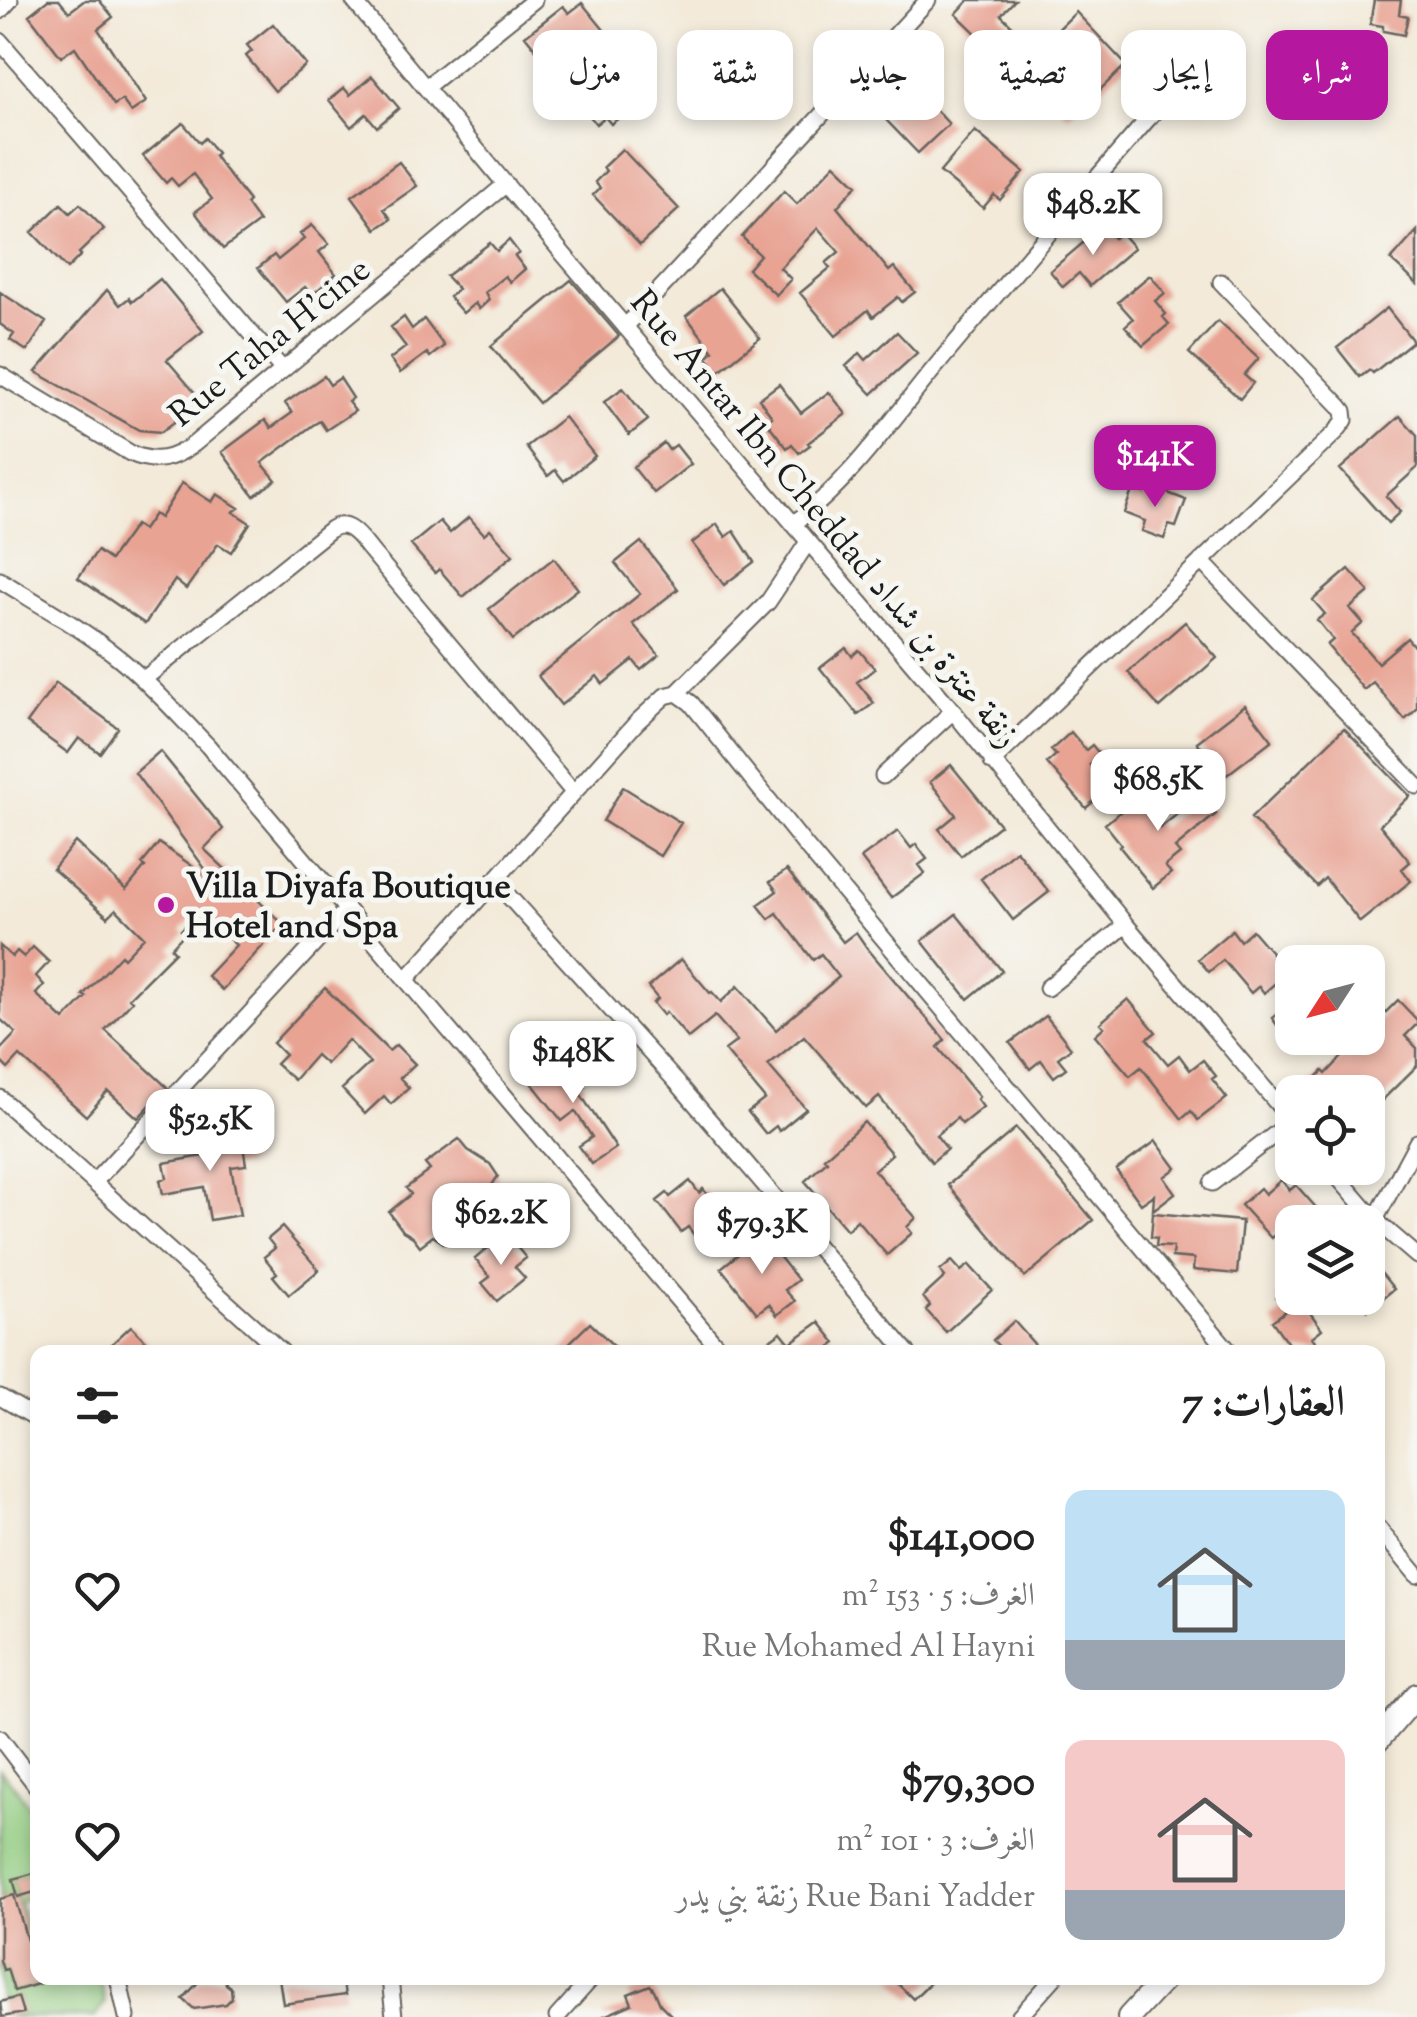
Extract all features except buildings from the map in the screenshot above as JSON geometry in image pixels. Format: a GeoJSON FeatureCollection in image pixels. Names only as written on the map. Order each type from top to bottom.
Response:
{"type":"FeatureCollection","features":[{"type":"Feature","properties":{"kind":"main road"},"geometry":{"type":"LineString","coordinates":[[1385,1732],[1417,1696]]}},
{"type":"Feature","properties":{"kind":"main road"},"geometry":{"type":"LineString","coordinates":[[1129,2017],[1159,1985]]}},
{"type":"Feature","properties":{"kind":"street"},"geometry":{"type":"LineString","coordinates":[[0,12],[10,0]]}},
{"type":"Feature","properties":{"kind":"street","name":"Rue Antar Ibn Cheddad زنقة عنترة بن شداد"},"geometry":{"type":"LineString","coordinates":[[353,0],[625,327],[953,711],[1275,1101]]}},
{"type":"Feature","properties":{"kind":"street"},"geometry":{"type":"LineString","coordinates":[[426,87],[534,0]]}},
{"type":"Feature","properties":{"kind":"street"},"geometry":{"type":"LineString","coordinates":[[625,327],[928,0]]}},
{"type":"Feature","properties":{"kind":"street"},"geometry":{"type":"LineString","coordinates":[[0,41],[282,370]]}},
{"type":"Feature","properties":{"kind":"street"},"geometry":{"type":"LineString","coordinates":[[793,524],[833,490],[878,440],[930,373],[1148,120]]}},
{"type":"Feature","properties":{"kind":"street","name":"Rue Taha H'cine"},"geometry":{"type":"LineString","coordinates":[[0,375],[130,454],[158,460],[177,455],[506,184]]}},
{"type":"Feature","properties":{"kind":"street"},"geometry":{"type":"LineString","coordinates":[[992,762],[1345,420],[1342,408],[1221,282]]}},
{"type":"Feature","properties":{"kind":"street"},"geometry":{"type":"LineString","coordinates":[[144,679],[331,530],[338,525],[347,526],[573,792]]}},
{"type":"Feature","properties":{"kind":"street"},"geometry":{"type":"LineString","coordinates":[[406,980],[658,702],[677,693],[768,602],[808,542]]}},
{"type":"Feature","properties":{"kind":"street"},"geometry":{"type":"LineString","coordinates":[[1201,561],[1414,778]]}},
{"type":"Feature","properties":{"kind":"street"},"geometry":{"type":"LineString","coordinates":[[0,580],[106,648],[144,679],[208,746],[716,1345]]}},
{"type":"Feature","properties":{"kind":"street"},"geometry":{"type":"LineString","coordinates":[[677,693],[690,703],[1224,1345]]}},
{"type":"Feature","properties":{"kind":"street"},"geometry":{"type":"LineString","coordinates":[[882,776],[953,711]]}},
{"type":"Feature","properties":{"kind":"street"},"geometry":{"type":"LineString","coordinates":[[494,880],[681,1087],[902,1345]]}},
{"type":"Feature","properties":{"kind":"street"},"geometry":{"type":"LineString","coordinates":[[94,1182],[346,910]]}},
{"type":"Feature","properties":{"kind":"street"},"geometry":{"type":"LineString","coordinates":[[1048,988],[1126,924]]}},
{"type":"Feature","properties":{"kind":"street"},"geometry":{"type":"LineString","coordinates":[[0,1098],[94,1182],[262,1345]]}},
{"type":"Feature","properties":{"kind":"street"},"geometry":{"type":"LineString","coordinates":[[1212,1182],[1275,1134]]}},
{"type":"Feature","properties":{"kind":"street"},"geometry":{"type":"LineString","coordinates":[[1383,1205],[1417,1142]]}},
{"type":"Feature","properties":{"kind":"street"},"geometry":{"type":"LineString","coordinates":[[1345,1185],[1362,1205]]}},
{"type":"Feature","properties":{"kind":"street"},"geometry":{"type":"LineString","coordinates":[[1385,1229],[1417,1256]]}},
{"type":"Feature","properties":{"kind":"street"},"geometry":{"type":"LineString","coordinates":[[0,1397],[30,1414]]}},
{"type":"Feature","properties":{"kind":"street"},"geometry":{"type":"LineString","coordinates":[[1385,1537],[1417,1576]]}},
{"type":"Feature","properties":{"kind":"street"},"geometry":{"type":"LineString","coordinates":[[0,1738],[30,1777]]}},
{"type":"Feature","properties":{"kind":"street"},"geometry":{"type":"LineString","coordinates":[[120,1985],[127,2017]]}},
{"type":"Feature","properties":{"kind":"street"},"geometry":{"type":"LineString","coordinates":[[391,1985],[394,2017]]}},
{"type":"Feature","properties":{"kind":"street"},"geometry":{"type":"LineString","coordinates":[[557,2017],[586,1985]]}},
{"type":"Feature","properties":{"kind":"street"},"geometry":{"type":"LineString","coordinates":[[1019,2017],[1048,1985]]}},
{"type":"Feature","properties":{"kind":"green space"},"geometry":{"type":"Polygon","coordinates":[[[0,1770],[30,1809],[30,1874],[13,1879],[18,1896],[30,1893],[30,1898],[19,1902],[30,1939],[27,1940],[14,1895],[0,1899],[0,1770]]]}},
{"type":"Feature","properties":{"kind":"green space"},"geometry":{"type":"Polygon","coordinates":[[[0,1960],[14,1991],[36,1985],[101,1985],[105,2003],[95,2017],[7,2017],[22,2013],[18,1997],[0,2002],[0,1960]]]}},
{"type":"Feature","properties":{"kind":"place","name":"Villa Diyafa Boutique Hotel and Spa"},"geometry":{"type":"Point","coordinates":[166,905]}}]}
